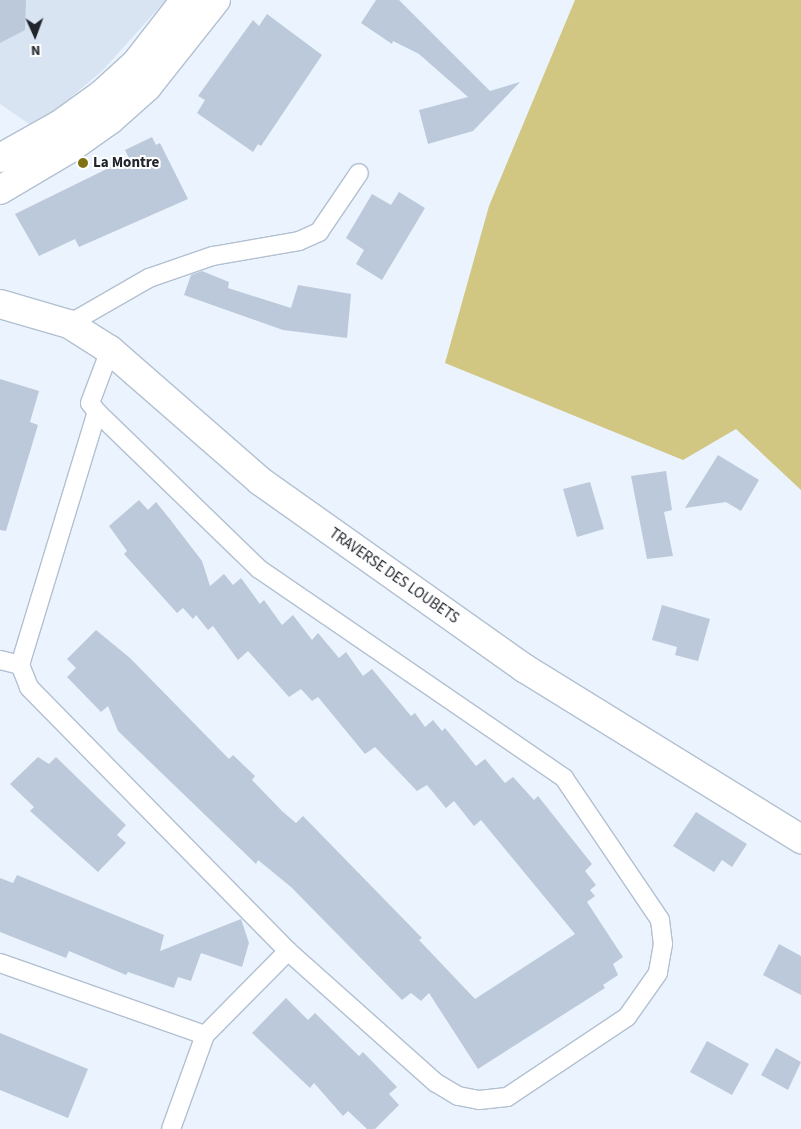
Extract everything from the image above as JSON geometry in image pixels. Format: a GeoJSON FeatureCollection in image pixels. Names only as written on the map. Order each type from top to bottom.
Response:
{"type":"FeatureCollection","features":[{"type":"Feature","properties":{"kind":"street"},"geometry":{"type":"LineString","coordinates":[[0,158],[60,125],[102,94],[136,63],[185,0]]}},
{"type":"Feature","properties":{"kind":"street"},"geometry":{"type":"LineString","coordinates":[[0,190],[69,149],[110,120],[147,87],[216,0]]}},
{"type":"Feature","properties":{"kind":"street","name":"TRAVERSE DES LOUBETS"},"geometry":{"type":"LineString","coordinates":[[0,304],[69,324],[110,350],[260,481],[524,668],[801,839]]}},
{"type":"Feature","properties":{"kind":"lane"},"geometry":{"type":"LineString","coordinates":[[69,324],[149,278],[213,256],[299,241],[319,232],[359,173]]}},
{"type":"Feature","properties":{"kind":"lane"},"geometry":{"type":"LineString","coordinates":[[97,412],[20,665],[29,687],[288,951],[436,1083],[458,1096],[479,1100],[507,1097],[627,1017],[658,973],[663,944],[660,920],[564,778],[259,569],[97,412],[90,403],[110,350]]}},
{"type":"Feature","properties":{"kind":"lane"},"geometry":{"type":"LineString","coordinates":[[0,660],[20,665]]}},
{"type":"Feature","properties":{"kind":"lane"},"geometry":{"type":"LineString","coordinates":[[171,1129],[205,1035],[288,951]]}},
{"type":"Feature","properties":{"kind":"lane"},"geometry":{"type":"LineString","coordinates":[[0,963],[205,1035]]}},
{"type":"Feature","properties":{"kind":"shaded area"},"geometry":{"type":"Polygon","coordinates":[[[0,0],[166,0],[103,70],[35,128],[0,104],[0,0]]]}},
{"type":"Feature","properties":{"kind":"shaded area"},"geometry":{"type":"Polygon","coordinates":[[[575,0],[801,0],[801,490],[736,429],[683,460],[445,363],[489,206],[575,0]]]}},
{"type":"Feature","properties":{"kind":"building"},"geometry":{"type":"Polygon","coordinates":[[[0,0],[26,0],[25,30],[0,43],[0,0]]]}},
{"type":"Feature","properties":{"kind":"building"},"geometry":{"type":"Polygon","coordinates":[[[376,0],[399,0],[490,91],[520,82],[473,131],[428,144],[419,110],[468,97],[419,54],[393,41],[392,44],[361,23],[376,0]]]}},
{"type":"Feature","properties":{"kind":"building"},"geometry":{"type":"Polygon","coordinates":[[[267,14],[322,55],[261,146],[258,144],[253,152],[197,113],[205,100],[198,96],[253,20],[259,26],[267,14]]]}},
{"type":"Feature","properties":{"kind":"building"},"geometry":{"type":"Polygon","coordinates":[[[152,137],[156,145],[160,143],[188,199],[79,247],[75,239],[39,256],[15,214],[129,158],[125,150],[152,137]]]}},
{"type":"Feature","properties":{"kind":"building"},"geometry":{"type":"Polygon","coordinates":[[[399,192],[425,208],[382,280],[356,264],[364,250],[346,238],[372,194],[391,205],[399,192]]]}},
{"type":"Feature","properties":{"kind":"building"},"geometry":{"type":"Polygon","coordinates":[[[202,271],[229,282],[228,288],[291,308],[298,285],[351,294],[347,338],[283,330],[184,295],[191,275],[202,271]]]}},
{"type":"Feature","properties":{"kind":"building"},"geometry":{"type":"Polygon","coordinates":[[[0,379],[39,391],[30,422],[38,425],[6,531],[0,530],[0,379]]]}},
{"type":"Feature","properties":{"kind":"building"},"geometry":{"type":"Polygon","coordinates":[[[718,455],[759,480],[741,511],[726,502],[685,508],[718,455]]]}},
{"type":"Feature","properties":{"kind":"building"},"geometry":{"type":"Polygon","coordinates":[[[666,471],[672,510],[664,512],[673,556],[647,559],[631,476],[666,471]]]}},
{"type":"Feature","properties":{"kind":"building"},"geometry":{"type":"Polygon","coordinates":[[[590,482],[604,529],[577,537],[563,489],[590,482]]]}},
{"type":"Feature","properties":{"kind":"building"},"geometry":{"type":"Polygon","coordinates":[[[139,500],[148,510],[156,502],[202,561],[210,586],[224,574],[233,585],[241,578],[260,604],[264,600],[282,625],[293,615],[312,640],[318,633],[339,658],[346,652],[363,676],[372,669],[411,716],[415,713],[425,727],[433,720],[442,731],[445,728],[476,766],[485,759],[505,783],[513,777],[534,800],[538,796],[592,864],[585,871],[596,885],[590,890],[595,896],[587,902],[623,957],[613,964],[618,975],[603,985],[605,988],[478,1069],[429,993],[421,1001],[411,993],[402,1000],[291,887],[258,860],[256,864],[118,731],[108,706],[101,712],[67,677],[76,668],[67,659],[96,630],[130,658],[229,759],[233,755],[255,776],[252,780],[282,811],[296,823],[303,816],[422,938],[419,940],[475,999],[575,934],[481,820],[474,826],[454,801],[446,808],[427,785],[417,791],[375,747],[365,754],[318,697],[312,701],[301,689],[289,697],[248,651],[238,660],[213,626],[208,630],[196,615],[193,619],[183,608],[177,613],[124,554],[127,551],[109,526],[139,500]]]}},
{"type":"Feature","properties":{"kind":"building"},"geometry":{"type":"Polygon","coordinates":[[[662,605],[710,619],[698,661],[675,655],[677,647],[652,640],[662,605]]]}},
{"type":"Feature","properties":{"kind":"building"},"geometry":{"type":"Polygon","coordinates":[[[38,757],[49,764],[56,757],[126,825],[117,835],[126,843],[98,872],[30,811],[34,807],[10,784],[38,757]]]}},
{"type":"Feature","properties":{"kind":"building"},"geometry":{"type":"Polygon","coordinates":[[[696,812],[747,844],[732,867],[722,860],[714,872],[673,846],[696,812]]]}},
{"type":"Feature","properties":{"kind":"building"},"geometry":{"type":"Polygon","coordinates":[[[17,875],[164,935],[160,951],[241,919],[249,943],[242,967],[201,953],[191,981],[178,977],[174,988],[128,972],[126,975],[69,951],[66,958],[0,932],[0,878],[13,883],[17,875]]]}},
{"type":"Feature","properties":{"kind":"building"},"geometry":{"type":"Polygon","coordinates":[[[779,944],[801,956],[801,995],[763,975],[779,944]]]}},
{"type":"Feature","properties":{"kind":"building"},"geometry":{"type":"Polygon","coordinates":[[[286,998],[308,1020],[315,1013],[359,1056],[363,1052],[397,1087],[389,1094],[399,1105],[375,1129],[367,1129],[348,1111],[343,1116],[314,1083],[310,1088],[252,1033],[286,998]]]}},
{"type":"Feature","properties":{"kind":"building"},"geometry":{"type":"Polygon","coordinates":[[[0,1033],[88,1069],[68,1118],[0,1090],[0,1033]]]}},
{"type":"Feature","properties":{"kind":"building"},"geometry":{"type":"Polygon","coordinates":[[[707,1041],[749,1064],[732,1095],[690,1072],[707,1041]]]}},
{"type":"Feature","properties":{"kind":"building"},"geometry":{"type":"Polygon","coordinates":[[[776,1048],[801,1062],[788,1090],[761,1075],[776,1048]]]}},
{"type":"Feature","properties":{"kind":"place","name":"La Montre"},"geometry":{"type":"Point","coordinates":[83,163]}}]}
